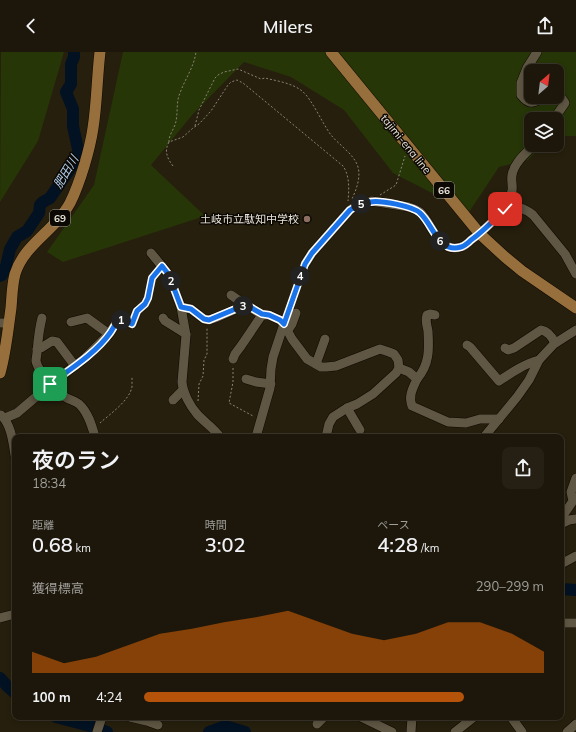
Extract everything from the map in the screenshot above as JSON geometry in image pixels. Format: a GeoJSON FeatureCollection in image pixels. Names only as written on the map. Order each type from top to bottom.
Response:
{"type":"FeatureCollection","features":[{"type":"Feature","properties":{"kind":"main road","name":"69"},"geometry":{"type":"LineString","coordinates":[[0,374],[4,323],[15,274],[30,248],[62,217],[70,203],[80,178],[89,149],[93,128],[100,52]]}},
{"type":"Feature","properties":{"kind":"main road","name":"tajimi-ena line"},"geometry":{"type":"LineString","coordinates":[[331,52],[480,234],[522,271],[576,308]]}},
{"type":"Feature","properties":{"kind":"street"},"geometry":{"type":"LineString","coordinates":[[530,64],[537,52]]}},
{"type":"Feature","properties":{"kind":"street"},"geometry":{"type":"LineString","coordinates":[[524,75],[521,82],[520,95],[524,99]]}},
{"type":"Feature","properties":{"kind":"street"},"geometry":{"type":"LineString","coordinates":[[505,209],[506,203],[511,196],[513,170],[527,152]]}},
{"type":"Feature","properties":{"kind":"street"},"geometry":{"type":"LineString","coordinates":[[305,264],[312,253],[350,210],[360,204],[371,201],[414,209],[422,215],[442,243],[455,248],[463,247],[480,234],[505,209],[518,207],[529,211],[533,215],[565,254],[576,274]]}},
{"type":"Feature","properties":{"kind":"street"},"geometry":{"type":"LineString","coordinates":[[151,253],[169,275],[181,307],[186,334],[182,382],[186,396],[196,413],[217,434]]}},
{"type":"Feature","properties":{"kind":"street"},"geometry":{"type":"LineString","coordinates":[[231,296],[241,302],[243,306]]}},
{"type":"Feature","properties":{"kind":"street"},"geometry":{"type":"LineString","coordinates":[[181,307],[191,309],[207,320],[218,317],[245,305],[262,314],[269,315],[280,320],[299,349],[307,358],[321,367],[336,366],[380,349],[394,354],[398,360],[399,368],[396,373],[374,394],[333,417],[329,424],[329,434]]}},
{"type":"Feature","properties":{"kind":"street"},"geometry":{"type":"LineString","coordinates":[[12,439],[10,429],[2,416],[17,413],[50,384],[85,358],[110,334],[118,320],[124,320],[132,324],[137,311]]}},
{"type":"Feature","properties":{"kind":"street"},"geometry":{"type":"LineString","coordinates":[[257,434],[270,388],[273,358],[286,327],[292,324],[293,311]]}},
{"type":"Feature","properties":{"kind":"street"},"geometry":{"type":"LineString","coordinates":[[233,359],[237,350],[262,314]]}},
{"type":"Feature","properties":{"kind":"street"},"geometry":{"type":"LineString","coordinates":[[435,315],[427,315],[428,359],[411,392],[410,398],[412,406],[448,422],[466,423],[480,419],[499,419]]}},
{"type":"Feature","properties":{"kind":"street"},"geometry":{"type":"LineString","coordinates":[[42,318],[36,361],[50,384],[66,397],[80,404],[91,420],[94,433]]}},
{"type":"Feature","properties":{"kind":"street"},"geometry":{"type":"LineString","coordinates":[[71,322],[86,318],[110,334]]}},
{"type":"Feature","properties":{"kind":"street"},"geometry":{"type":"LineString","coordinates":[[162,318],[165,322],[186,334]]}},
{"type":"Feature","properties":{"kind":"street"},"geometry":{"type":"LineString","coordinates":[[505,348],[508,350],[514,348],[541,330],[548,333],[553,338],[555,343]]}},
{"type":"Feature","properties":{"kind":"street"},"geometry":{"type":"LineString","coordinates":[[486,434],[517,397],[529,380],[539,360],[555,343],[576,330]]}},
{"type":"Feature","properties":{"kind":"street"},"geometry":{"type":"LineString","coordinates":[[316,364],[325,339]]}},
{"type":"Feature","properties":{"kind":"street"},"geometry":{"type":"LineString","coordinates":[[37,349],[52,341],[57,342],[74,366]]}},
{"type":"Feature","properties":{"kind":"street"},"geometry":{"type":"LineString","coordinates":[[467,346],[470,347],[499,381],[520,368],[539,360]]}},
{"type":"Feature","properties":{"kind":"street"},"geometry":{"type":"LineString","coordinates":[[399,368],[409,372],[418,379]]}},
{"type":"Feature","properties":{"kind":"street"},"geometry":{"type":"LineString","coordinates":[[246,379],[270,384]]}},
{"type":"Feature","properties":{"kind":"street"},"geometry":{"type":"LineString","coordinates":[[173,400],[184,390]]}},
{"type":"Feature","properties":{"kind":"street"},"geometry":{"type":"LineString","coordinates":[[347,408],[360,430]]}},
{"type":"Feature","properties":{"kind":"street"},"geometry":{"type":"LineString","coordinates":[[566,520],[564,512],[573,501],[571,492],[576,478]]}},
{"type":"Feature","properties":{"kind":"street"},"geometry":{"type":"LineString","coordinates":[[564,559],[576,556]]}},
{"type":"Feature","properties":{"kind":"street"},"geometry":{"type":"LineString","coordinates":[[0,618],[12,615]]}},
{"type":"Feature","properties":{"kind":"street"},"geometry":{"type":"LineString","coordinates":[[97,732],[101,720]]}},
{"type":"Feature","properties":{"kind":"street"},"geometry":{"type":"LineString","coordinates":[[137,720],[153,727]]}},
{"type":"Feature","properties":{"kind":"street"},"geometry":{"type":"LineString","coordinates":[[317,724],[321,720]]}},
{"type":"Feature","properties":{"kind":"street"},"geometry":{"type":"LineString","coordinates":[[367,720],[392,732]]}},
{"type":"Feature","properties":{"kind":"street"},"geometry":{"type":"LineString","coordinates":[[412,720],[412,732]]}},
{"type":"Feature","properties":{"kind":"street"},"geometry":{"type":"LineString","coordinates":[[455,732],[470,720]]}},
{"type":"Feature","properties":{"kind":"street"},"geometry":{"type":"LineString","coordinates":[[513,720],[522,732]]}},
{"type":"Feature","properties":{"kind":"street"},"geometry":{"type":"LineString","coordinates":[[567,732],[576,724]]}},
{"type":"Feature","properties":{"kind":"path"},"geometry":{"type":"LineString","coordinates":[[173,166],[167,155],[166,148],[169,142],[168,139],[176,121],[179,95],[193,65],[196,52]]}},
{"type":"Feature","properties":{"kind":"path"},"geometry":{"type":"LineString","coordinates":[[194,127],[202,104],[215,78],[224,72],[238,69],[261,79],[265,78],[294,87],[309,99],[331,136],[350,154],[358,166],[358,187],[352,199]]}},
{"type":"Feature","properties":{"kind":"path"},"geometry":{"type":"LineString","coordinates":[[169,142],[183,137],[199,124],[211,111],[231,82],[236,80],[240,81],[343,166],[346,170],[349,184],[347,206]]}},
{"type":"Feature","properties":{"kind":"path"},"geometry":{"type":"LineString","coordinates":[[377,197],[396,185],[406,154]]}},
{"type":"Feature","properties":{"kind":"path"},"geometry":{"type":"LineString","coordinates":[[293,311],[305,264]]}},
{"type":"Feature","properties":{"kind":"path"},"geometry":{"type":"LineString","coordinates":[[137,311],[145,304],[148,298],[152,278],[162,266]]}},
{"type":"Feature","properties":{"kind":"path"},"geometry":{"type":"LineString","coordinates":[[196,413],[199,384],[203,376],[204,360],[207,354],[207,320]]}},
{"type":"Feature","properties":{"kind":"path"},"geometry":{"type":"LineString","coordinates":[[233,359],[233,382],[229,403],[261,420]]}},
{"type":"Feature","properties":{"kind":"path"},"geometry":{"type":"LineString","coordinates":[[94,433],[110,414],[125,400],[132,386],[132,377]]}},
{"type":"Feature","properties":{"kind":"green space"},"geometry":{"type":"Polygon","coordinates":[[[1,52],[64,52],[38,141],[0,202],[1,52]]]}},
{"type":"Feature","properties":{"kind":"green space"},"geometry":{"type":"Polygon","coordinates":[[[123,52],[576,52],[576,136],[564,136],[564,112],[524,112],[524,152],[535,152],[528,160],[499,167],[469,212],[393,173],[344,110],[291,77],[244,62],[193,114],[151,165],[205,216],[63,262],[47,252],[94,185],[123,52]]]}},
{"type":"Feature","properties":{"kind":"waterway","name":"肥田川"},"geometry":{"type":"LineString","coordinates":[[0,276],[2,275],[6,266],[10,249],[17,237],[27,231],[39,213],[40,205],[50,198],[79,154],[73,126],[73,109],[66,92],[71,84],[71,64],[74,57],[74,52]]}},
{"type":"Feature","properties":{"kind":"waterway"},"geometry":{"type":"LineString","coordinates":[[564,589],[576,590]]}},
{"type":"Feature","properties":{"kind":"waterway","name":"肥田川"},"geometry":{"type":"LineString","coordinates":[[0,678],[12,690]]}},
{"type":"Feature","properties":{"kind":"waterway","name":"肥田川"},"geometry":{"type":"LineString","coordinates":[[67,720],[107,732]]}},
{"type":"Feature","properties":{"kind":"waterway","name":"肥田川"},"geometry":{"type":"LineString","coordinates":[[209,732],[225,726],[245,732]]}},
{"type":"Feature","properties":{"kind":"place","name":"土岐市立駄知中学校"},"geometry":{"type":"Point","coordinates":[307,219]}},
{"type":"Feature","properties":{"kind":"route"},"geometry":{"type":"LineString","coordinates":[[50,384],[85,358],[110,334],[118,320],[124,320],[132,324],[137,311],[145,304],[148,298],[152,278],[162,266],[169,275],[181,307],[191,309],[204,319],[209,320],[218,317],[245,305],[262,314],[269,315],[280,320],[284,324],[305,264],[312,253],[350,210],[357,205],[371,201],[414,209],[426,219],[437,238],[442,243],[455,248],[463,247],[480,234],[505,209]]}}]}
